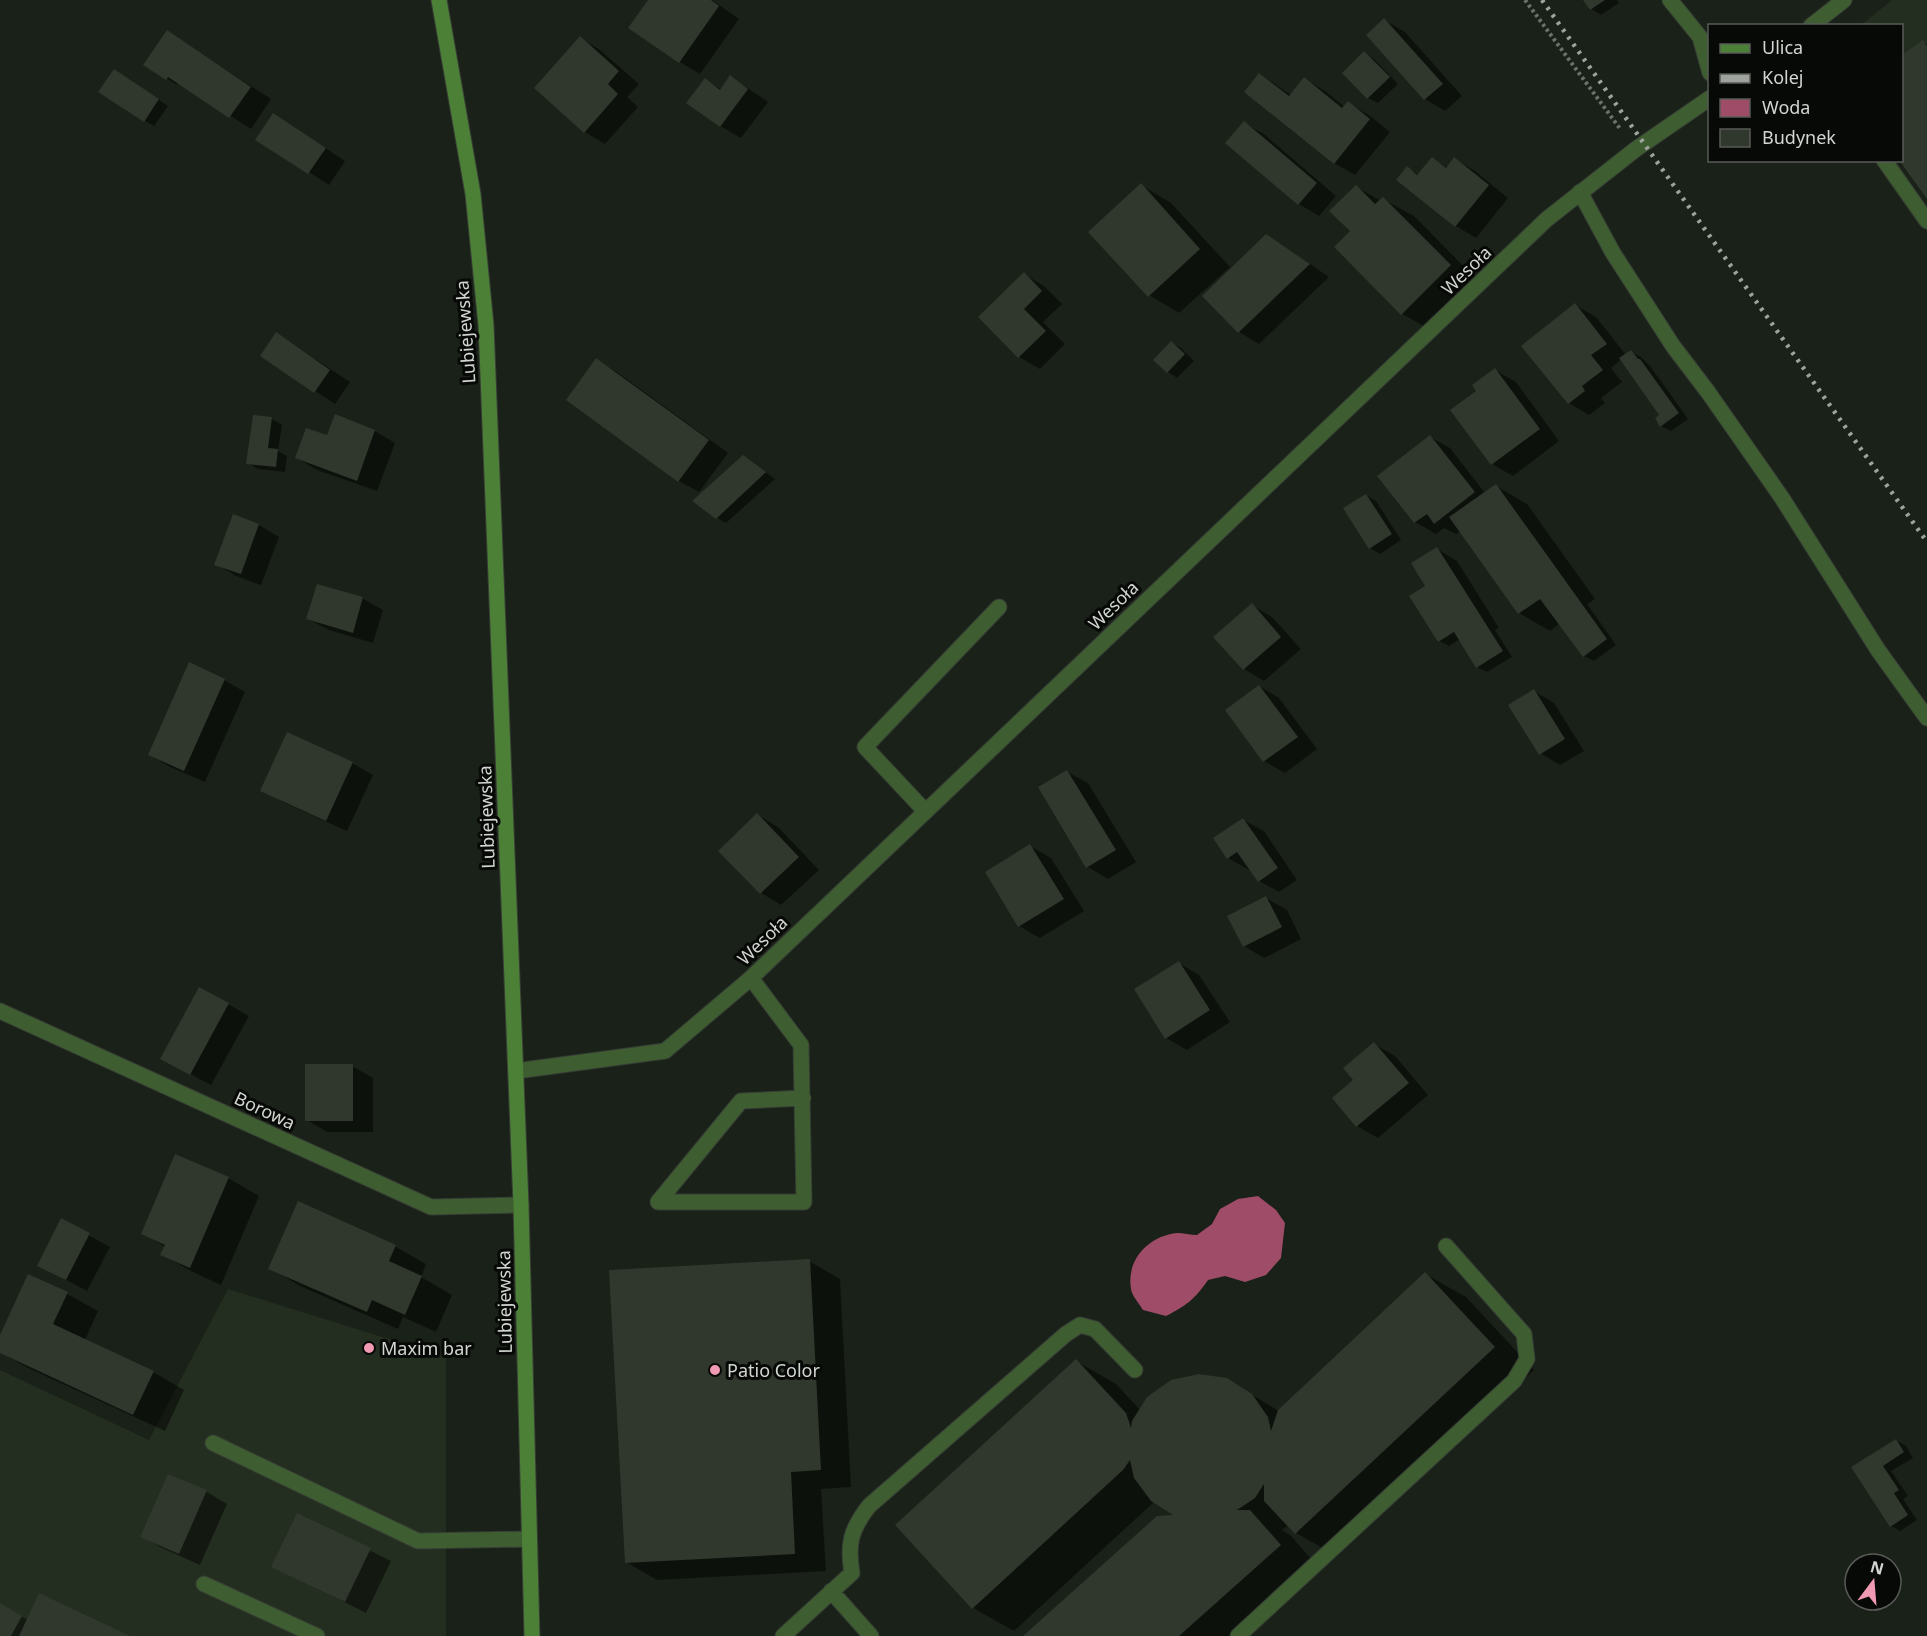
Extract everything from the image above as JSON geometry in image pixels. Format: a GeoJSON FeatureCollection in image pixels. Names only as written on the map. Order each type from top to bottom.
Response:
{"type":"FeatureCollection","features":[{"type":"Feature","properties":{"kind":"main road","name":"Lubiejewska"},"geometry":{"type":"LineString","coordinates":[[439,0],[473,194],[486,325],[521,1205],[532,1636]]}},
{"type":"Feature","properties":{"kind":"street"},"geometry":{"type":"LineString","coordinates":[[1670,0],[1700,37],[1708,66]]}},
{"type":"Feature","properties":{"kind":"street"},"geometry":{"type":"LineString","coordinates":[[1814,24],[1844,0]]}},
{"type":"Feature","properties":{"kind":"street","name":"Wesoła"},"geometry":{"type":"LineString","coordinates":[[516,1071],[665,1051],[751,978],[1547,219],[1636,149],[1708,99]]}},
{"type":"Feature","properties":{"kind":"street"},"geometry":{"type":"LineString","coordinates":[[1885,162],[1927,221]]}},
{"type":"Feature","properties":{"kind":"street"},"geometry":{"type":"LineString","coordinates":[[1580,192],[1612,253],[1667,337],[1782,498],[1878,650],[1927,718]]}},
{"type":"Feature","properties":{"kind":"street"},"geometry":{"type":"LineString","coordinates":[[925,811],[865,747],[999,607]]}},
{"type":"Feature","properties":{"kind":"street"},"geometry":{"type":"LineString","coordinates":[[751,978],[801,1045],[803,1098],[804,1202],[658,1202],[741,1101],[803,1098]]}},
{"type":"Feature","properties":{"kind":"street","name":"Borowa"},"geometry":{"type":"LineString","coordinates":[[0,1011],[431,1208],[521,1205]]}},
{"type":"Feature","properties":{"kind":"street"},"geometry":{"type":"LineString","coordinates":[[1238,1636],[1514,1381],[1527,1359],[1524,1334],[1446,1246]]}},
{"type":"Feature","properties":{"kind":"street"},"geometry":{"type":"LineString","coordinates":[[783,1636],[852,1573],[849,1555],[851,1537],[858,1520],[868,1506],[1066,1334],[1080,1325],[1095,1329],[1136,1370]]}},
{"type":"Feature","properties":{"kind":"street"},"geometry":{"type":"LineString","coordinates":[[213,1443],[418,1541],[529,1539]]}},
{"type":"Feature","properties":{"kind":"street"},"geometry":{"type":"LineString","coordinates":[[204,1584],[317,1636]]}},
{"type":"Feature","properties":{"kind":"street"},"geometry":{"type":"LineString","coordinates":[[831,1591],[871,1636]]}},
{"type":"Feature","properties":{"kind":"path"},"geometry":{"type":"LineString","coordinates":[[1525,0],[1636,149]]}},
{"type":"Feature","properties":{"kind":"shaded area"},"geometry":{"type":"Polygon","coordinates":[[[1892,0],[1927,0],[1927,185],[1903,152],[1903,24],[1862,24],[1892,0]]]}},
{"type":"Feature","properties":{"kind":"shaded area"},"geometry":{"type":"Polygon","coordinates":[[[228,1289],[446,1357],[446,1636],[0,1636],[0,1370],[149,1440],[228,1289]]]}},
{"type":"Feature","properties":{"kind":"water"},"geometry":{"type":"Polygon","coordinates":[[[1258,1196],[1276,1210],[1285,1223],[1281,1258],[1266,1275],[1245,1282],[1225,1276],[1208,1280],[1190,1301],[1166,1316],[1143,1310],[1134,1297],[1130,1278],[1136,1259],[1149,1244],[1177,1233],[1197,1235],[1212,1224],[1220,1209],[1238,1199],[1258,1196]]]}},
{"type":"Feature","properties":{"kind":"building"},"geometry":{"type":"Polygon","coordinates":[[[648,0],[711,0],[719,6],[679,63],[628,28],[648,0]]]}},
{"type":"Feature","properties":{"kind":"building"},"geometry":{"type":"Polygon","coordinates":[[[1583,0],[1605,0],[1590,10],[1583,0]]]}},
{"type":"Feature","properties":{"kind":"building"},"geometry":{"type":"Polygon","coordinates":[[[1384,18],[1443,84],[1424,100],[1366,35],[1384,18]]]}},
{"type":"Feature","properties":{"kind":"building"},"geometry":{"type":"Polygon","coordinates":[[[167,30],[251,87],[229,118],[168,77],[166,80],[143,65],[167,30]]]}},
{"type":"Feature","properties":{"kind":"building"},"geometry":{"type":"Polygon","coordinates":[[[580,36],[619,71],[608,84],[618,94],[584,133],[534,88],[580,36]]]}},
{"type":"Feature","properties":{"kind":"building"},"geometry":{"type":"Polygon","coordinates":[[[1923,40],[1927,46],[1927,199],[1900,162],[1903,162],[1903,54],[1923,40]]]}},
{"type":"Feature","properties":{"kind":"building"},"geometry":{"type":"Polygon","coordinates":[[[1364,51],[1390,77],[1367,99],[1342,73],[1364,51]]]}},
{"type":"Feature","properties":{"kind":"building"},"geometry":{"type":"Polygon","coordinates":[[[114,69],[159,99],[144,122],[98,92],[114,69]]]}},
{"type":"Feature","properties":{"kind":"building"},"geometry":{"type":"Polygon","coordinates":[[[1259,73],[1289,96],[1304,77],[1342,108],[1348,101],[1370,119],[1334,164],[1244,92],[1259,73]]]}},
{"type":"Feature","properties":{"kind":"building"},"geometry":{"type":"Polygon","coordinates":[[[730,75],[748,89],[720,127],[686,103],[705,78],[720,90],[730,75]]]}},
{"type":"Feature","properties":{"kind":"building"},"geometry":{"type":"Polygon","coordinates":[[[273,113],[326,148],[308,174],[255,140],[273,113]]]}},
{"type":"Feature","properties":{"kind":"building"},"geometry":{"type":"Polygon","coordinates":[[[1244,121],[1317,183],[1298,205],[1225,143],[1244,121]]]}},
{"type":"Feature","properties":{"kind":"building"},"geometry":{"type":"Polygon","coordinates":[[[1432,157],[1446,168],[1454,157],[1489,185],[1455,227],[1396,180],[1407,166],[1417,175],[1432,157]]]}},
{"type":"Feature","properties":{"kind":"building"},"geometry":{"type":"Polygon","coordinates":[[[1141,183],[1200,249],[1148,297],[1088,232],[1141,183]]]}},
{"type":"Feature","properties":{"kind":"building"},"geometry":{"type":"Polygon","coordinates":[[[1356,185],[1375,204],[1383,197],[1451,265],[1401,315],[1334,247],[1350,231],[1329,211],[1356,185]]]}},
{"type":"Feature","properties":{"kind":"building"},"geometry":{"type":"Polygon","coordinates":[[[1266,234],[1310,264],[1238,333],[1202,296],[1266,234]]]}},
{"type":"Feature","properties":{"kind":"building"},"geometry":{"type":"Polygon","coordinates":[[[1024,272],[1042,291],[1024,309],[1046,331],[1018,358],[978,317],[1024,272]]]}},
{"type":"Feature","properties":{"kind":"building"},"geometry":{"type":"Polygon","coordinates":[[[1575,303],[1607,344],[1591,355],[1603,370],[1582,386],[1585,391],[1568,404],[1521,346],[1575,303]]]}},
{"type":"Feature","properties":{"kind":"building"},"geometry":{"type":"Polygon","coordinates":[[[276,332],[330,370],[314,393],[260,356],[276,332]]]}},
{"type":"Feature","properties":{"kind":"building"},"geometry":{"type":"Polygon","coordinates":[[[1171,341],[1185,354],[1167,373],[1153,360],[1171,341]]]}},
{"type":"Feature","properties":{"kind":"building"},"geometry":{"type":"Polygon","coordinates":[[[1631,350],[1679,413],[1660,427],[1655,418],[1659,415],[1619,358],[1631,350]]]}},
{"type":"Feature","properties":{"kind":"building"},"geometry":{"type":"Polygon","coordinates":[[[596,358],[709,440],[678,482],[566,400],[596,358]]]}},
{"type":"Feature","properties":{"kind":"building"},"geometry":{"type":"Polygon","coordinates":[[[1495,368],[1540,429],[1491,465],[1450,410],[1476,391],[1472,385],[1495,368]]]}},
{"type":"Feature","properties":{"kind":"building"},"geometry":{"type":"Polygon","coordinates":[[[335,414],[375,430],[357,481],[295,458],[306,428],[327,435],[335,414]]]}},
{"type":"Feature","properties":{"kind":"building"},"geometry":{"type":"Polygon","coordinates":[[[253,415],[272,417],[268,448],[278,449],[276,467],[246,464],[253,415]]]}},
{"type":"Feature","properties":{"kind":"building"},"geometry":{"type":"Polygon","coordinates":[[[1430,435],[1475,492],[1434,524],[1427,514],[1414,523],[1377,476],[1430,435]]]}},
{"type":"Feature","properties":{"kind":"building"},"geometry":{"type":"Polygon","coordinates":[[[743,455],[766,472],[716,519],[692,501],[743,455]]]}},
{"type":"Feature","properties":{"kind":"building"},"geometry":{"type":"Polygon","coordinates":[[[1496,484],[1607,639],[1583,657],[1540,599],[1518,614],[1449,517],[1496,484]]]}},
{"type":"Feature","properties":{"kind":"building"},"geometry":{"type":"Polygon","coordinates":[[[1366,494],[1392,534],[1369,549],[1343,508],[1366,494]]]}},
{"type":"Feature","properties":{"kind":"building"},"geometry":{"type":"Polygon","coordinates":[[[233,514],[259,524],[241,574],[214,565],[233,514]]]}},
{"type":"Feature","properties":{"kind":"building"},"geometry":{"type":"Polygon","coordinates":[[[1437,547],[1503,651],[1476,668],[1454,632],[1438,642],[1409,596],[1425,586],[1411,563],[1437,547]]]}},
{"type":"Feature","properties":{"kind":"building"},"geometry":{"type":"Polygon","coordinates":[[[317,584],[363,597],[353,633],[306,619],[317,584]]]}},
{"type":"Feature","properties":{"kind":"building"},"geometry":{"type":"Polygon","coordinates":[[[1252,603],[1281,637],[1243,670],[1213,637],[1252,603]]]}},
{"type":"Feature","properties":{"kind":"building"},"geometry":{"type":"Polygon","coordinates":[[[189,662],[225,679],[184,771],[148,755],[189,662]]]}},
{"type":"Feature","properties":{"kind":"building"},"geometry":{"type":"Polygon","coordinates":[[[1259,685],[1298,737],[1263,762],[1225,710],[1259,685]]]}},
{"type":"Feature","properties":{"kind":"building"},"geometry":{"type":"Polygon","coordinates":[[[1534,689],[1565,739],[1539,755],[1508,705],[1534,689]]]}},
{"type":"Feature","properties":{"kind":"building"},"geometry":{"type":"Polygon","coordinates":[[[287,732],[353,762],[326,821],[260,791],[287,732]]]}},
{"type":"Feature","properties":{"kind":"building"},"geometry":{"type":"Polygon","coordinates":[[[1067,770],[1116,850],[1086,868],[1038,787],[1067,770]]]}},
{"type":"Feature","properties":{"kind":"building"},"geometry":{"type":"Polygon","coordinates":[[[757,813],[799,857],[760,894],[718,851],[757,813]]]}},
{"type":"Feature","properties":{"kind":"building"},"geometry":{"type":"Polygon","coordinates":[[[1243,818],[1278,868],[1258,882],[1237,852],[1227,859],[1213,838],[1243,818]]]}},
{"type":"Feature","properties":{"kind":"building"},"geometry":{"type":"Polygon","coordinates":[[[1030,844],[1064,899],[1018,927],[985,872],[1030,844]]]}},
{"type":"Feature","properties":{"kind":"building"},"geometry":{"type":"Polygon","coordinates":[[[1266,896],[1282,927],[1243,947],[1227,916],[1266,896]]]}},
{"type":"Feature","properties":{"kind":"building"},"geometry":{"type":"Polygon","coordinates":[[[1179,961],[1210,1010],[1165,1039],[1134,989],[1179,961]]]}},
{"type":"Feature","properties":{"kind":"building"},"geometry":{"type":"Polygon","coordinates":[[[199,987],[229,1003],[190,1075],[160,1059],[199,987]]]}},
{"type":"Feature","properties":{"kind":"building"},"geometry":{"type":"Polygon","coordinates":[[[1374,1042],[1409,1083],[1356,1127],[1332,1098],[1353,1080],[1343,1068],[1374,1042]]]}},
{"type":"Feature","properties":{"kind":"building"},"geometry":{"type":"Polygon","coordinates":[[[305,1064],[353,1064],[353,1121],[305,1121],[305,1064]]]}},
{"type":"Feature","properties":{"kind":"building"},"geometry":{"type":"Polygon","coordinates":[[[175,1154],[229,1177],[190,1268],[160,1255],[165,1245],[141,1234],[175,1154]]]}},
{"type":"Feature","properties":{"kind":"building"},"geometry":{"type":"Polygon","coordinates":[[[298,1201],[396,1245],[389,1261],[422,1276],[405,1315],[372,1300],[367,1312],[268,1269],[298,1201]]]}},
{"type":"Feature","properties":{"kind":"building"},"geometry":{"type":"Polygon","coordinates":[[[61,1218],[90,1233],[66,1280],[37,1266],[61,1218]]]}},
{"type":"Feature","properties":{"kind":"building","name":"Patio Color"},"geometry":{"type":"Polygon","coordinates":[[[810,1259],[821,1470],[791,1472],[795,1554],[625,1563],[609,1270],[810,1259]]]}},
{"type":"Feature","properties":{"kind":"building"},"geometry":{"type":"Polygon","coordinates":[[[1425,1272],[1495,1347],[1295,1534],[1264,1501],[1264,1484],[1255,1498],[1237,1510],[1250,1510],[1281,1545],[1179,1636],[1023,1636],[1157,1516],[1173,1515],[1151,1501],[1134,1478],[1130,1460],[1123,1470],[972,1609],[895,1525],[1076,1359],[1126,1413],[1131,1428],[1132,1421],[1147,1397],[1171,1380],[1199,1374],[1227,1378],[1252,1394],[1268,1417],[1271,1431],[1278,1410],[1425,1272]]]}},
{"type":"Feature","properties":{"kind":"building"},"geometry":{"type":"Polygon","coordinates":[[[28,1274],[68,1292],[53,1324],[154,1371],[133,1415],[0,1353],[0,1335],[28,1274]]]}},
{"type":"Feature","properties":{"kind":"building"},"geometry":{"type":"Polygon","coordinates":[[[1896,1439],[1904,1452],[1883,1466],[1899,1490],[1894,1493],[1908,1515],[1890,1527],[1851,1467],[1896,1439]]]}},
{"type":"Feature","properties":{"kind":"building"},"geometry":{"type":"Polygon","coordinates":[[[168,1474],[207,1490],[179,1554],[140,1537],[168,1474]]]}},
{"type":"Feature","properties":{"kind":"building"},"geometry":{"type":"Polygon","coordinates":[[[297,1513],[371,1548],[345,1602],[271,1567],[297,1513]]]}},
{"type":"Feature","properties":{"kind":"building"},"geometry":{"type":"Polygon","coordinates":[[[39,1593],[130,1636],[19,1636],[39,1593]]]}},
{"type":"Feature","properties":{"kind":"building"},"geometry":{"type":"Polygon","coordinates":[[[0,1603],[22,1616],[11,1636],[0,1636],[0,1603]]]}},
{"type":"Feature","properties":{"kind":"railway"},"geometry":{"type":"LineString","coordinates":[[1542,0],[1927,542]]}},
{"type":"Feature","properties":{"kind":"place","name":"Maxim bar"},"geometry":{"type":"Point","coordinates":[369,1348]}},
{"type":"Feature","properties":{"kind":"place","name":"Patio Color"},"geometry":{"type":"Point","coordinates":[715,1370]}}]}
